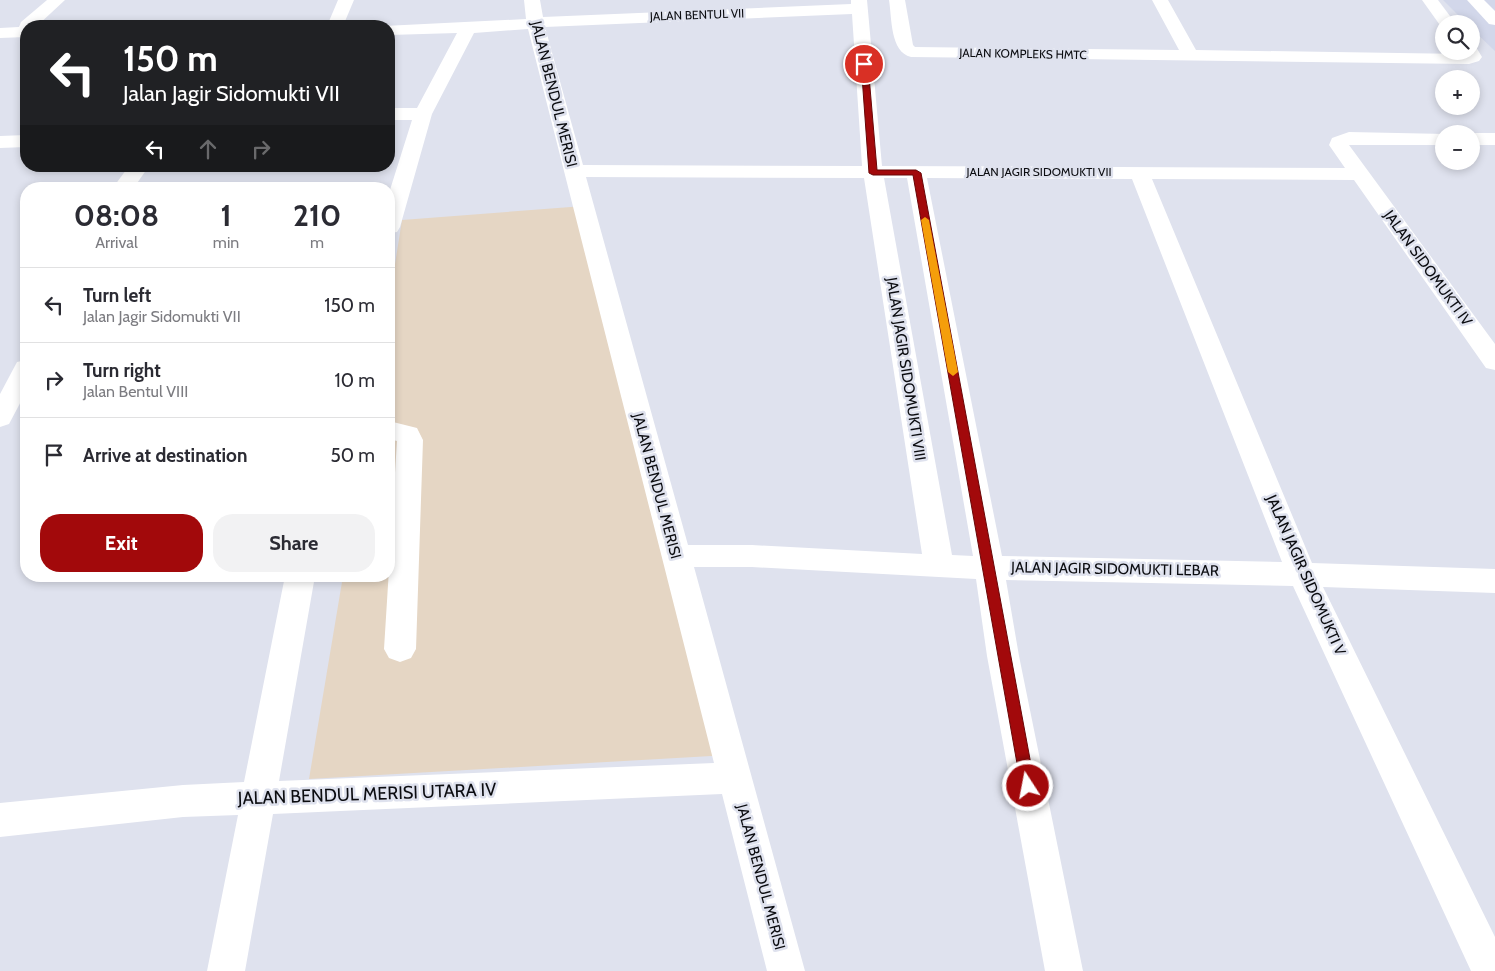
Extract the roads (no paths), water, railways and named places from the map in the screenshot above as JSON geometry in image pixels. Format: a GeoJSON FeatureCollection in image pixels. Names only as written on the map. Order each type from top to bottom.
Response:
{"type":"FeatureCollection","features":[{"type":"Feature","properties":{"kind":"street"},"geometry":{"type":"LineString","coordinates":[[36,20],[57,0]]}},
{"type":"Feature","properties":{"kind":"street"},"geometry":{"type":"LineString","coordinates":[[338,20],[346,0]]}},
{"type":"Feature","properties":{"kind":"street","name":"JALAN KOMPLEKS HMTC"},"geometry":{"type":"LineString","coordinates":[[897,0],[905,47],[911,52],[1435,59]]}},
{"type":"Feature","properties":{"kind":"street"},"geometry":{"type":"LineString","coordinates":[[1160,0],[1191,57]]}},
{"type":"Feature","properties":{"kind":"street"},"geometry":{"type":"LineString","coordinates":[[1430,0],[1441,15]]}},
{"type":"Feature","properties":{"kind":"street"},"geometry":{"type":"LineString","coordinates":[[1475,0],[1495,20]]}},
{"type":"Feature","properties":{"kind":"street"},"geometry":{"type":"LineString","coordinates":[[859,5],[892,173],[963,566],[1003,656],[1064,971]]}},
{"type":"Feature","properties":{"kind":"street","name":"JALAN BENTUL VII"},"geometry":{"type":"LineString","coordinates":[[395,30],[468,28],[534,12],[859,5]]}},
{"type":"Feature","properties":{"kind":"street","name":"JALAN BENDUL MERISI"},"geometry":{"type":"LineString","coordinates":[[534,12],[574,172],[786,971]]}},
{"type":"Feature","properties":{"kind":"street"},"geometry":{"type":"LineString","coordinates":[[395,207],[423,114],[468,28]]}},
{"type":"Feature","properties":{"kind":"street"},"geometry":{"type":"LineString","coordinates":[[0,33],[20,31]]}},
{"type":"Feature","properties":{"kind":"street"},"geometry":{"type":"LineString","coordinates":[[395,114],[423,114]]}},
{"type":"Feature","properties":{"kind":"street"},"geometry":{"type":"LineString","coordinates":[[1360,174],[1340,145],[1339,142],[1342,140],[1435,138]]}},
{"type":"Feature","properties":{"kind":"street"},"geometry":{"type":"LineString","coordinates":[[1480,138],[1495,139]]}},
{"type":"Feature","properties":{"kind":"street"},"geometry":{"type":"LineString","coordinates":[[0,142],[20,141]]}},
{"type":"Feature","properties":{"kind":"street","name":"JALAN JAGIR SIDOMUKTI VII"},"geometry":{"type":"LineString","coordinates":[[574,172],[1360,174]]}},
{"type":"Feature","properties":{"kind":"street","name":"JALAN JAGIR SIDOMUKTI V"},"geometry":{"type":"LineString","coordinates":[[1139,172],[1302,574],[1491,971]]}},
{"type":"Feature","properties":{"kind":"street","name":"JALAN JAGIR SIDOMUKTI VIII"},"geometry":{"type":"LineString","coordinates":[[892,173],[963,566]]}},
{"type":"Feature","properties":{"kind":"street","name":"JALAN SIDOMUKTI IV"},"geometry":{"type":"LineString","coordinates":[[1360,174],[1495,362]]}},
{"type":"Feature","properties":{"kind":"street"},"geometry":{"type":"LineString","coordinates":[[0,418],[20,380]]}},
{"type":"Feature","properties":{"kind":"street"},"geometry":{"type":"LineString","coordinates":[[395,431],[408,435],[410,440],[400,649]]}},
{"type":"Feature","properties":{"kind":"street","name":"JALAN JAGIR SIDOMUKTI LEBAR"},"geometry":{"type":"LineString","coordinates":[[676,556],[752,556],[963,566],[1302,574],[1495,581]]}},
{"type":"Feature","properties":{"kind":"street"},"geometry":{"type":"LineString","coordinates":[[226,971],[299,582]]}},
{"type":"Feature","properties":{"kind":"street","name":"JALAN BENDUL MERISI UTARA IV"},"geometry":{"type":"LineString","coordinates":[[0,820],[183,801],[735,778]]}}]}
